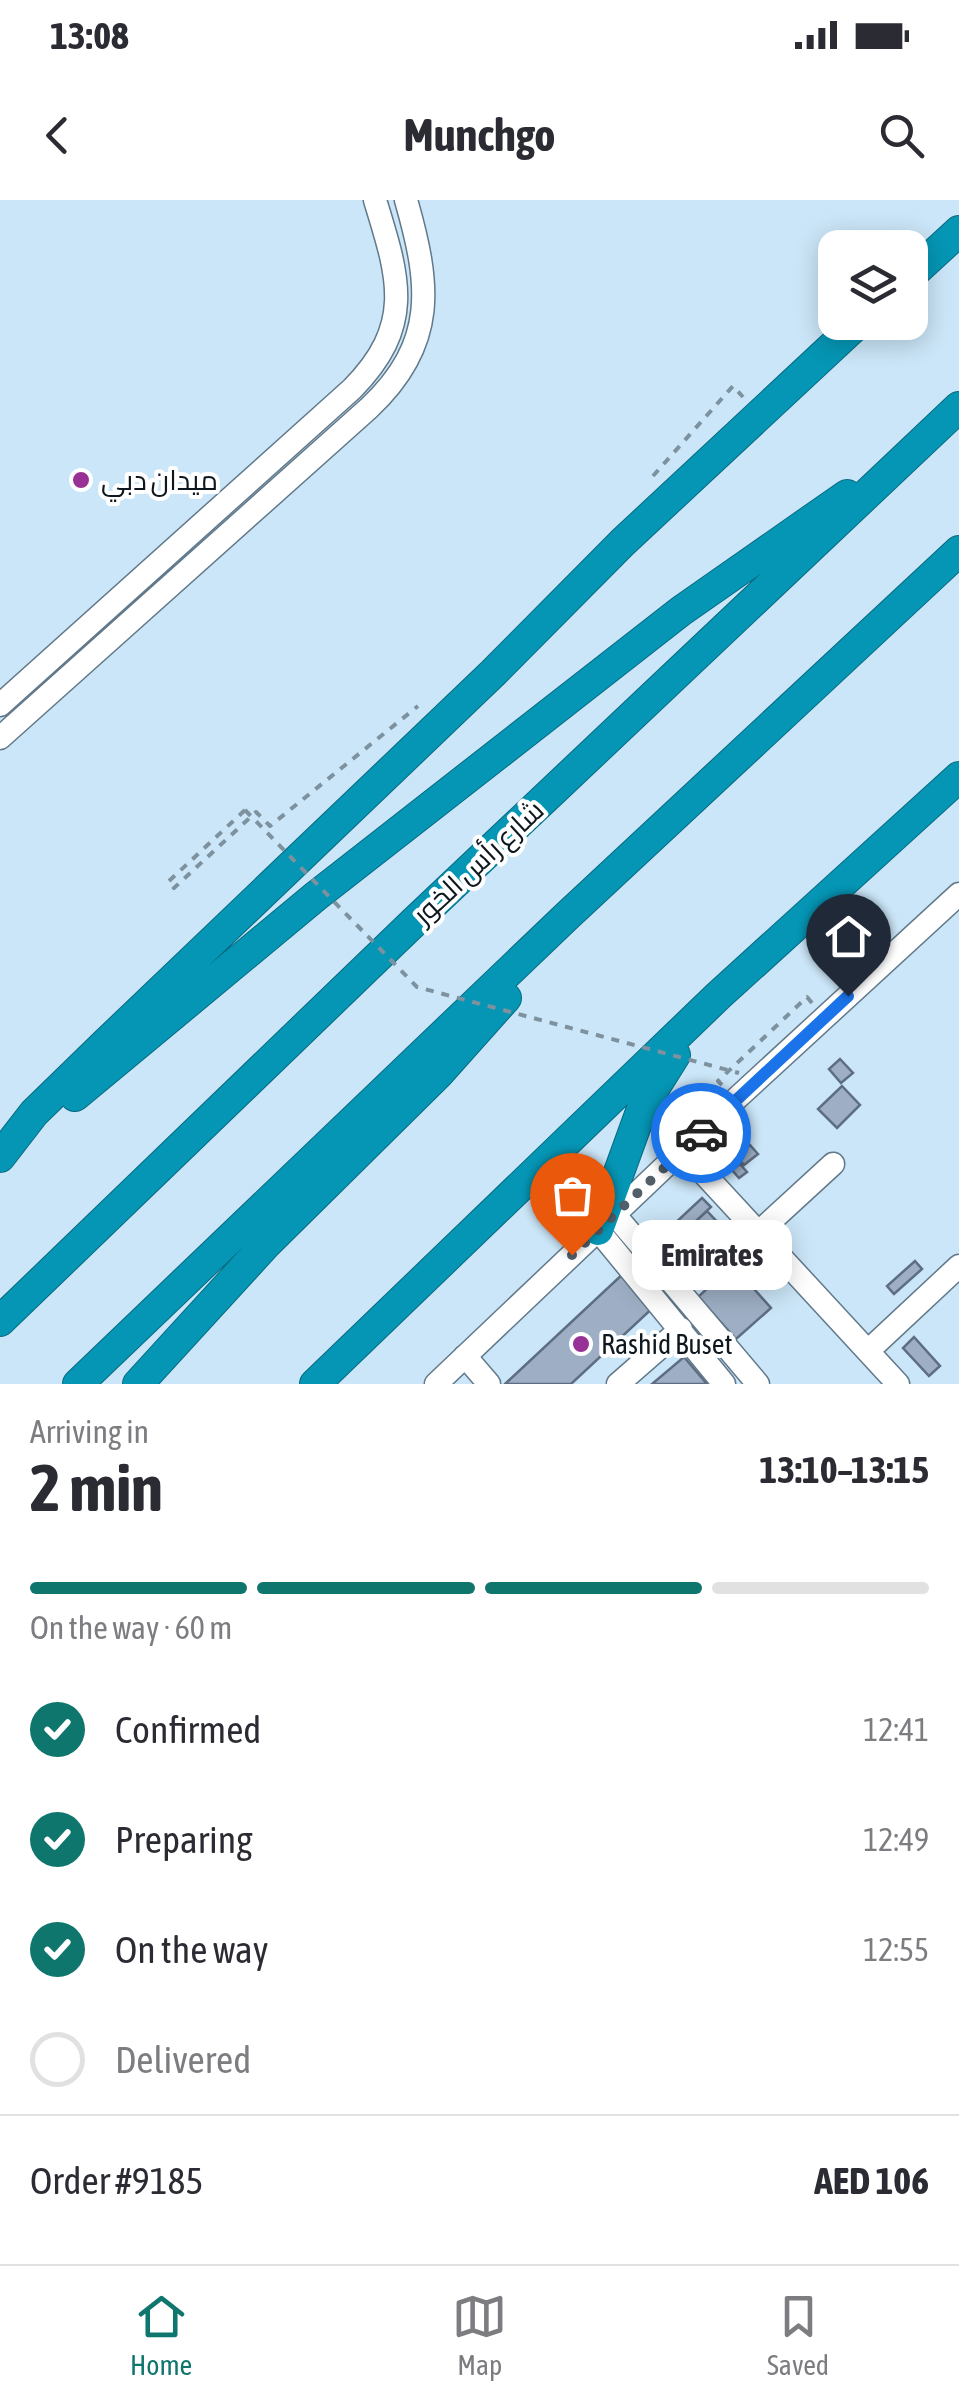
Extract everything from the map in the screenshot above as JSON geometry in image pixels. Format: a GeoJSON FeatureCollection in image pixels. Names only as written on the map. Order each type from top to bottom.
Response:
{"type":"FeatureCollection","features":[{"type":"Feature","properties":{"kind":"highway"},"geometry":{"type":"LineString","coordinates":[[928,259],[959,231]]}},
{"type":"Feature","properties":{"kind":"highway"},"geometry":{"type":"LineString","coordinates":[[1,1155],[58,1089],[839,340]]}},
{"type":"Feature","properties":{"kind":"highway","name":"شارع رأس الخور"},"geometry":{"type":"LineString","coordinates":[[0,1321],[959,407]]}},
{"type":"Feature","properties":{"kind":"highway"},"geometry":{"type":"LineString","coordinates":[[1,1155],[304,905],[681,611],[826,507],[889,472]]}},
{"type":"Feature","properties":{"kind":"highway"},"geometry":{"type":"LineString","coordinates":[[78,1384],[568,916],[959,551]]}},
{"type":"Feature","properties":{"kind":"highway"},"geometry":{"type":"LineString","coordinates":[[315,1384],[718,996],[959,777]]}},
{"type":"Feature","properties":{"kind":"highway"},"geometry":{"type":"LineString","coordinates":[[138,1384],[267,1243],[474,1036],[568,916]]}},
{"type":"Feature","properties":{"kind":"highway"},"geometry":{"type":"LineString","coordinates":[[606,1222],[643,1106],[658,1078],[718,996]]}},
{"type":"Feature","properties":{"kind":"street"},"geometry":{"type":"LineString","coordinates":[[0,705],[352,389],[376,363],[392,332],[398,298],[395,266],[375,200]]}},
{"type":"Feature","properties":{"kind":"street"},"geometry":{"type":"LineString","coordinates":[[0,738],[369,408],[397,378],[416,341],[425,301],[422,260],[406,200]]}},
{"type":"Feature","properties":{"kind":"street"},"geometry":{"type":"LineString","coordinates":[[436,1384],[959,894]]}},
{"type":"Feature","properties":{"kind":"street"},"geometry":{"type":"LineString","coordinates":[[683,1151],[898,1384]]}},
{"type":"Feature","properties":{"kind":"street"},"geometry":{"type":"LineString","coordinates":[[759,1232],[833,1164]]}},
{"type":"Feature","properties":{"kind":"street"},"geometry":{"type":"LineString","coordinates":[[606,1222],[724,1384]]}},
{"type":"Feature","properties":{"kind":"street"},"geometry":{"type":"LineString","coordinates":[[606,1222],[758,1384]]}},
{"type":"Feature","properties":{"kind":"street"},"geometry":{"type":"LineString","coordinates":[[868,1351],[959,1266]]}},
{"type":"Feature","properties":{"kind":"street"},"geometry":{"type":"LineString","coordinates":[[618,1384],[681,1329]]}},
{"type":"Feature","properties":{"kind":"street"},"geometry":{"type":"LineString","coordinates":[[465,1356],[489,1384]]}},
{"type":"Feature","properties":{"kind":"path"},"geometry":{"type":"LineString","coordinates":[[650,479],[733,386],[758,414]]}},
{"type":"Feature","properties":{"kind":"path"},"geometry":{"type":"LineString","coordinates":[[428,698],[270,826],[256,812],[174,888],[168,882],[245,810],[417,987],[739,1073]]}},
{"type":"Feature","properties":{"kind":"building"},"geometry":{"type":"Polygon","coordinates":[[[840,1059],[853,1073],[841,1083],[829,1069],[840,1059]]]}},
{"type":"Feature","properties":{"kind":"building"},"geometry":{"type":"Polygon","coordinates":[[[842,1086],[860,1105],[837,1128],[818,1109],[842,1086]]]}},
{"type":"Feature","properties":{"kind":"building"},"geometry":{"type":"Polygon","coordinates":[[[750,1145],[758,1154],[744,1165],[737,1157],[750,1145]]]}},
{"type":"Feature","properties":{"kind":"building"},"geometry":{"type":"Polygon","coordinates":[[[740,1164],[747,1172],[739,1178],[732,1170],[740,1164]]]}},
{"type":"Feature","properties":{"kind":"building"},"geometry":{"type":"Polygon","coordinates":[[[702,1198],[711,1207],[681,1235],[672,1226],[702,1198]]]}},
{"type":"Feature","properties":{"kind":"building"},"geometry":{"type":"Polygon","coordinates":[[[707,1211],[721,1226],[695,1250],[681,1235],[707,1211]]]}},
{"type":"Feature","properties":{"kind":"building"},"geometry":{"type":"Polygon","coordinates":[[[676,1248],[699,1274],[691,1282],[667,1256],[676,1248]]]}},
{"type":"Feature","properties":{"kind":"building"},"geometry":{"type":"Polygon","coordinates":[[[722,1253],[771,1308],[736,1339],[698,1297],[710,1286],[699,1274],[722,1253]]]}},
{"type":"Feature","properties":{"kind":"building"},"geometry":{"type":"Polygon","coordinates":[[[915,1261],[922,1269],[894,1294],[887,1286],[915,1261]]]}},
{"type":"Feature","properties":{"kind":"building","name":"Rashid Buset"},"geometry":{"type":"Polygon","coordinates":[[[626,1271],[657,1304],[571,1384],[505,1384],[626,1271]]]}},
{"type":"Feature","properties":{"kind":"building"},"geometry":{"type":"Polygon","coordinates":[[[914,1337],[940,1366],[929,1376],[903,1348],[914,1337]]]}},
{"type":"Feature","properties":{"kind":"building"},"geometry":{"type":"Polygon","coordinates":[[[684,1357],[707,1384],[652,1384],[684,1357]]]}},
{"type":"Feature","properties":{"kind":"way so far"},"geometry":{"type":"LineString","coordinates":[[572,1255],[701,1133]]}},
{"type":"Feature","properties":{"kind":"place","name":"ميدان دبي"},"geometry":{"type":"Point","coordinates":[81,480]}},
{"type":"Feature","properties":{"kind":"place","name":"Emirates"},"geometry":{"type":"Point","coordinates":[572,1255]}},
{"type":"Feature","properties":{"kind":"place","name":"Rashid Buset"},"geometry":{"type":"Point","coordinates":[581,1344]}},
{"type":"Feature","properties":{"kind":"route"},"geometry":{"type":"LineString","coordinates":[[701,1133],[848,996]]}}]}
